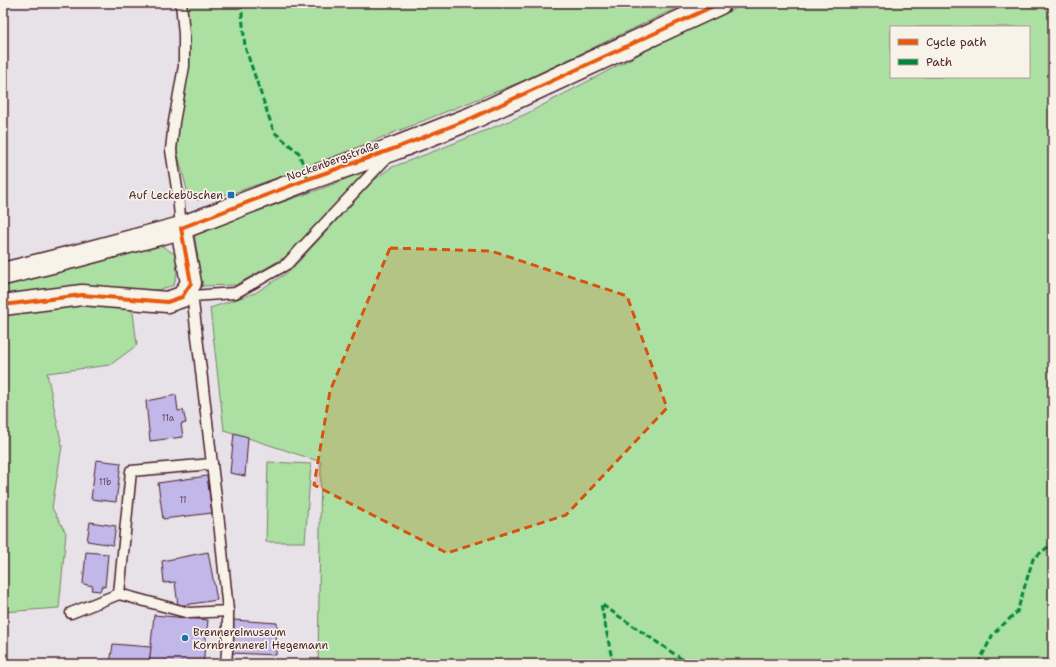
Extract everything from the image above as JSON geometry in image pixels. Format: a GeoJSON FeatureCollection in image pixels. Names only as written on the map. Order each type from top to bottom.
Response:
{"type":"FeatureCollection","features":[{"type":"Feature","properties":{"kind":"main road","name":"Nockenbergstraße"},"geometry":{"type":"LineString","coordinates":[[3,274],[181,228],[308,179],[396,148],[472,118],[720,3]]}},
{"type":"Feature","properties":{"kind":"street"},"geometry":{"type":"LineString","coordinates":[[3,305],[82,296],[167,302],[182,297],[191,290],[181,228]]}},
{"type":"Feature","properties":{"kind":"lane"},"geometry":{"type":"LineString","coordinates":[[181,3],[184,34],[184,66],[174,122],[171,150],[178,195],[181,228]]}},
{"type":"Feature","properties":{"kind":"lane"},"geometry":{"type":"LineString","coordinates":[[226,664],[228,611],[220,531],[191,290],[235,293],[287,264],[396,148]]}},
{"type":"Feature","properties":{"kind":"lane"},"geometry":{"type":"LineString","coordinates":[[119,594],[131,471],[212,464]]}},
{"type":"Feature","properties":{"kind":"lane"},"geometry":{"type":"LineString","coordinates":[[71,613],[119,594],[189,613],[228,611]]}},
{"type":"Feature","properties":{"kind":"highlighted area"},"geometry":{"type":"Polygon","coordinates":[[[390,248],[491,251],[627,296],[667,408],[566,515],[447,553],[314,485],[330,391],[390,248]]]}},
{"type":"Feature","properties":{"kind":"green space"},"geometry":{"type":"Polygon","coordinates":[[[186,3],[687,3],[523,81],[300,170],[233,193],[197,200],[187,190],[177,151],[179,125],[189,66],[186,3]]]}},
{"type":"Feature","properties":{"kind":"green space"},"geometry":{"type":"Polygon","coordinates":[[[747,3],[1053,3],[1053,664],[318,664],[321,462],[224,430],[210,308],[255,293],[290,271],[373,181],[390,168],[526,114],[653,47],[747,3]]]}},
{"type":"Feature","properties":{"kind":"green space"},"geometry":{"type":"Polygon","coordinates":[[[366,171],[334,208],[287,256],[236,285],[202,286],[194,232],[321,189],[366,171]]]}},
{"type":"Feature","properties":{"kind":"green space"},"geometry":{"type":"Polygon","coordinates":[[[162,246],[176,255],[177,272],[174,285],[158,290],[83,288],[3,297],[3,285],[162,246]]]}},
{"type":"Feature","properties":{"kind":"green space"},"geometry":{"type":"Polygon","coordinates":[[[65,302],[132,305],[137,345],[110,365],[47,373],[62,446],[52,508],[66,533],[59,608],[3,612],[3,310],[65,302]]]}},
{"type":"Feature","properties":{"kind":"green space"},"geometry":{"type":"Polygon","coordinates":[[[268,462],[311,464],[305,542],[266,542],[268,462]]]}},
{"type":"Feature","properties":{"kind":"building"},"geometry":{"type":"Polygon","coordinates":[[[176,395],[178,411],[183,410],[186,423],[181,424],[183,437],[150,441],[146,401],[176,395]]]}},
{"type":"Feature","properties":{"kind":"building"},"geometry":{"type":"Polygon","coordinates":[[[234,433],[248,437],[245,476],[230,473],[234,433]]]}},
{"type":"Feature","properties":{"kind":"building"},"geometry":{"type":"Polygon","coordinates":[[[96,460],[121,463],[116,502],[91,499],[96,460]]]}},
{"type":"Feature","properties":{"kind":"building"},"geometry":{"type":"Polygon","coordinates":[[[207,476],[212,513],[163,519],[158,483],[207,476]]]}},
{"type":"Feature","properties":{"kind":"building"},"geometry":{"type":"Polygon","coordinates":[[[90,522],[116,526],[113,545],[87,541],[90,522]]]}},
{"type":"Feature","properties":{"kind":"building"},"geometry":{"type":"Polygon","coordinates":[[[86,552],[108,554],[105,587],[102,586],[100,591],[91,590],[93,586],[83,584],[86,552]]]}},
{"type":"Feature","properties":{"kind":"building"},"geometry":{"type":"Polygon","coordinates":[[[208,552],[217,600],[178,606],[175,582],[164,583],[162,561],[208,552]]]}},
{"type":"Feature","properties":{"kind":"building"},"geometry":{"type":"Polygon","coordinates":[[[154,615],[208,620],[203,664],[149,664],[154,615]]]}},
{"type":"Feature","properties":{"kind":"building"},"geometry":{"type":"Polygon","coordinates":[[[233,620],[277,623],[276,655],[231,653],[233,620]]]}},
{"type":"Feature","properties":{"kind":"building"},"geometry":{"type":"Polygon","coordinates":[[[113,644],[151,647],[149,664],[110,664],[113,644]]]}},
{"type":"Feature","properties":{"kind":"marked path"},"geometry":{"type":"LineString","coordinates":[[241,3],[245,47],[274,132],[299,153],[308,179]]}},
{"type":"Feature","properties":{"kind":"marked path"},"geometry":{"type":"LineString","coordinates":[[978,664],[993,634],[1017,612],[1033,559],[1053,543]]}},
{"type":"Feature","properties":{"kind":"marked path"},"geometry":{"type":"LineString","coordinates":[[613,664],[601,604],[689,664]]}},
{"type":"Feature","properties":{"kind":"cycle path"},"geometry":{"type":"LineString","coordinates":[[3,305],[82,295],[167,302],[182,297],[191,283],[181,228],[472,118],[720,3]]}},
{"type":"Feature","properties":{"kind":"place","name":"Auf Leckebüschen"},"geometry":{"type":"Point","coordinates":[231,195]}},
{"type":"Feature","properties":{"kind":"place","name":"Brennereimuseum Kornbrennerei Hegemann"},"geometry":{"type":"Point","coordinates":[185,638]}}]}
